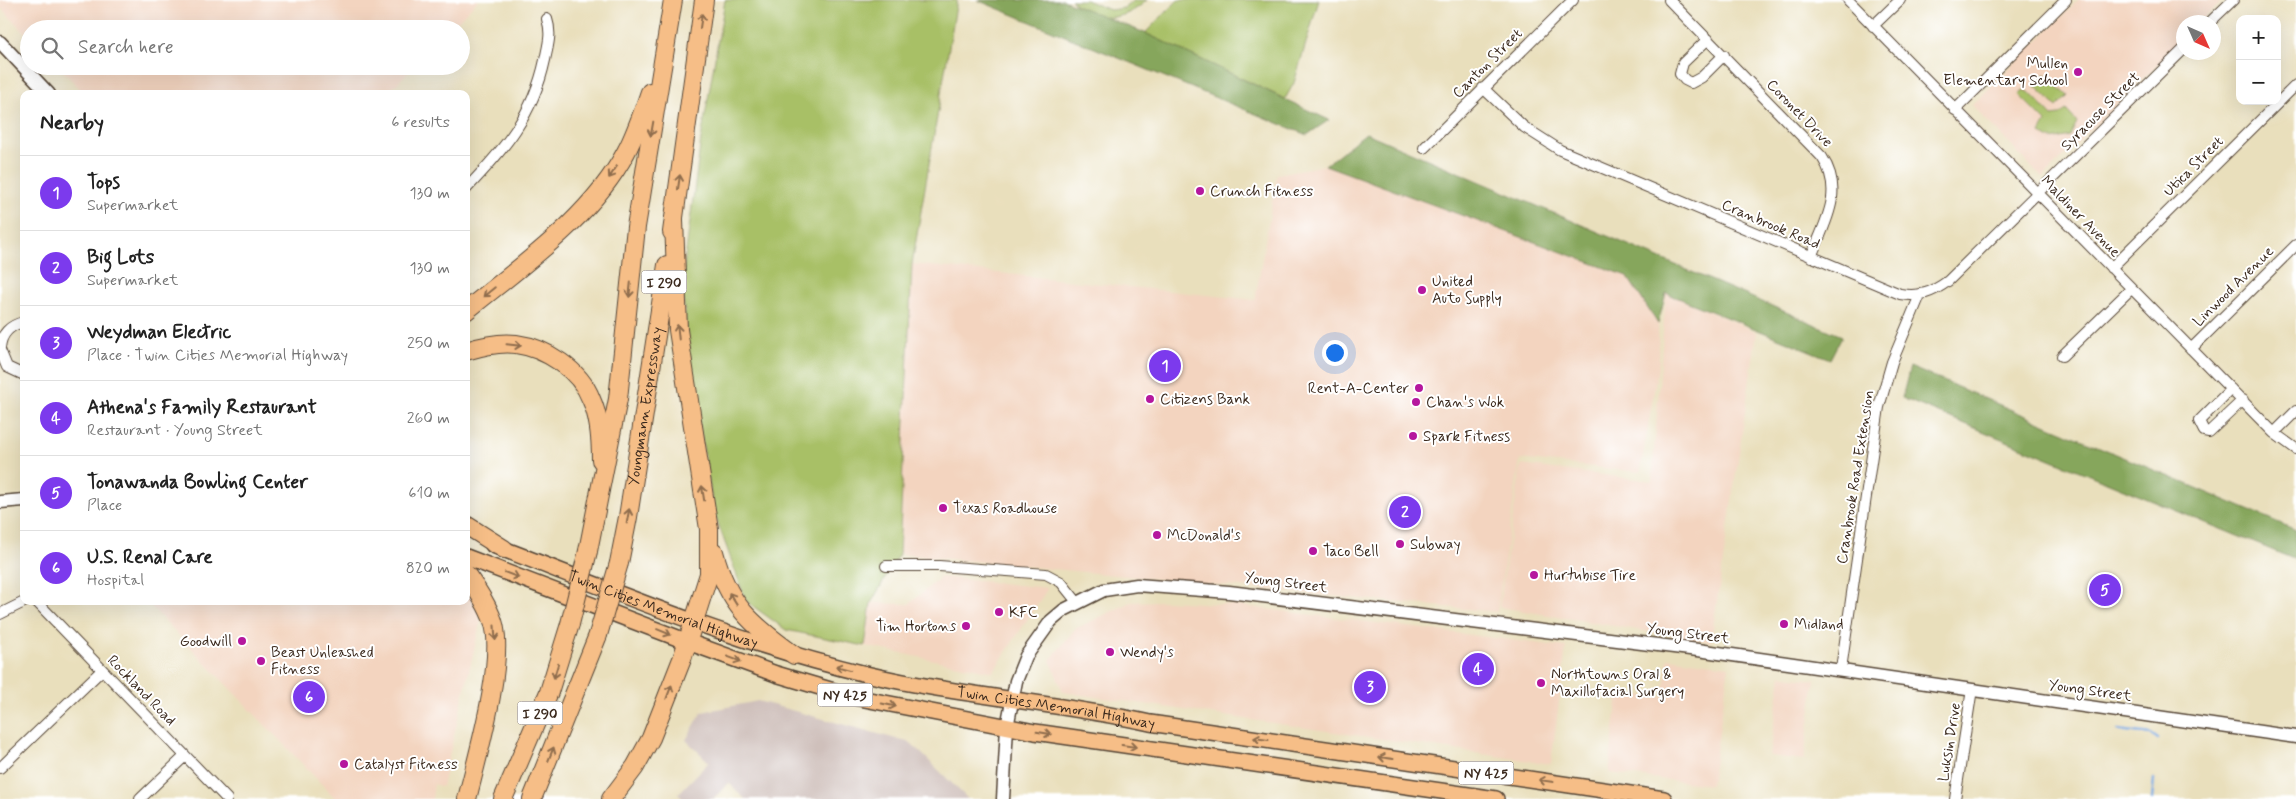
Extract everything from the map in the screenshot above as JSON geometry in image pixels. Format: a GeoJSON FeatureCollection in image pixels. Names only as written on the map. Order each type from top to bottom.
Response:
{"type":"FeatureCollection","features":[{"type":"Feature","properties":{"kind":"highway","name":"Youngmann Expressway"},"geometry":{"type":"LineString","coordinates":[[503,799],[549,692],[570,624],[601,496],[618,399],[636,226],[673,0]]}},
{"type":"Feature","properties":{"kind":"highway","name":"Youngmann Expressway"},"geometry":{"type":"LineString","coordinates":[[532,799],[598,635],[619,563],[628,518],[674,220],[704,0]]}},
{"type":"Feature","properties":{"kind":"highway"},"geometry":{"type":"LineString","coordinates":[[470,308],[576,218],[602,188],[626,153],[666,47]]}},
{"type":"Feature","properties":{"kind":"highway"},"geometry":{"type":"LineString","coordinates":[[611,799],[644,752],[688,642],[709,574],[708,529],[678,330],[674,220]]}},
{"type":"Feature","properties":{"kind":"highway"},"geometry":{"type":"LineString","coordinates":[[470,350],[498,344],[516,344],[544,353],[576,376],[592,399],[596,413],[601,454],[601,496]]}},
{"type":"Feature","properties":{"kind":"highway"},"geometry":{"type":"LineString","coordinates":[[470,528],[504,550]]}},
{"type":"Feature","properties":{"kind":"highway"},"geometry":{"type":"LineString","coordinates":[[708,529],[722,578],[731,597],[746,617],[794,655]]}},
{"type":"Feature","properties":{"kind":"highway"},"geometry":{"type":"LineString","coordinates":[[467,799],[494,683],[496,652],[494,622],[481,594],[470,579]]}},
{"type":"Feature","properties":{"kind":"main road","name":"Twin Cities Memorial Highway"},"geometry":{"type":"LineString","coordinates":[[470,537],[694,621],[794,655],[866,674],[1012,700],[1115,715],[1150,723],[1664,799]]}},
{"type":"Feature","properties":{"kind":"main road","name":"Twin Cities Memorial Highway"},"geometry":{"type":"LineString","coordinates":[[470,559],[776,674],[854,698],[1007,727],[1496,799]]}},
{"type":"Feature","properties":{"kind":"street","name":"Canton Street"},"geometry":{"type":"LineString","coordinates":[[1424,148],[1573,0]]}},
{"type":"Feature","properties":{"kind":"street","name":"Coronet Drive"},"geometry":{"type":"LineString","coordinates":[[1669,0],[1822,157],[1828,166],[1834,186],[1832,203],[1811,257]]}},
{"type":"Feature","properties":{"kind":"street","name":"Maldiner Avenue"},"geometry":{"type":"LineString","coordinates":[[1848,0],[2274,433],[2296,449]]}},
{"type":"Feature","properties":{"kind":"street"},"geometry":{"type":"LineString","coordinates":[[1874,26],[1900,0]]}},
{"type":"Feature","properties":{"kind":"street"},"geometry":{"type":"LineString","coordinates":[[1955,110],[2066,0]]}},
{"type":"Feature","properties":{"kind":"street"},"geometry":{"type":"LineString","coordinates":[[2217,15],[2233,0]]}},
{"type":"Feature","properties":{"kind":"street"},"geometry":{"type":"LineString","coordinates":[[470,185],[508,142],[526,115],[542,77],[551,30],[547,19]]}},
{"type":"Feature","properties":{"kind":"street"},"geometry":{"type":"LineString","coordinates":[[1708,39],[1682,63],[1680,74],[1685,80],[1691,83],[1702,77],[1724,56]]}},
{"type":"Feature","properties":{"kind":"street"},"geometry":{"type":"LineString","coordinates":[[0,42],[20,63]]}},
{"type":"Feature","properties":{"kind":"street","name":"Syracuse Street"},"geometry":{"type":"LineString","coordinates":[[2037,194],[2176,57]]}},
{"type":"Feature","properties":{"kind":"street"},"geometry":{"type":"LineString","coordinates":[[31,75],[45,90]]}},
{"type":"Feature","properties":{"kind":"street","name":"Utica Street"},"geometry":{"type":"LineString","coordinates":[[2111,268],[2296,85]]}},
{"type":"Feature","properties":{"kind":"street","name":"Cranbrook Road"},"geometry":{"type":"LineString","coordinates":[[1483,88],[1524,127],[1560,150],[1900,294],[1920,295],[1938,289],[1948,282],[2037,194]]}},
{"type":"Feature","properties":{"kind":"street","name":"Linwood Avenue"},"geometry":{"type":"LineString","coordinates":[[2191,349],[2296,245]]}},
{"type":"Feature","properties":{"kind":"street"},"geometry":{"type":"LineString","coordinates":[[2062,356],[2131,289]]}},
{"type":"Feature","properties":{"kind":"street","name":"Cranbrook Road Extension"},"geometry":{"type":"LineString","coordinates":[[1841,669],[1879,407],[1892,362],[1920,295]]}},
{"type":"Feature","properties":{"kind":"street"},"geometry":{"type":"LineString","coordinates":[[20,323],[12,326],[7,331],[0,349],[7,367],[20,373]]}},
{"type":"Feature","properties":{"kind":"street"},"geometry":{"type":"LineString","coordinates":[[2231,389],[2199,421],[2204,431],[2209,432],[2243,400]]}},
{"type":"Feature","properties":{"kind":"street"},"geometry":{"type":"LineString","coordinates":[[2274,433],[2296,411]]}},
{"type":"Feature","properties":{"kind":"street"},"geometry":{"type":"LineString","coordinates":[[0,502],[20,500]]}},
{"type":"Feature","properties":{"kind":"street"},"geometry":{"type":"LineString","coordinates":[[886,566],[939,566],[1046,574],[1061,582],[1077,602]]}},
{"type":"Feature","properties":{"kind":"street","name":"Young Street"},"geometry":{"type":"LineString","coordinates":[[1003,799],[1007,727],[1012,700],[1026,656],[1051,621],[1077,602],[1104,590],[1138,585],[1220,591],[1841,669],[2296,736]]}},
{"type":"Feature","properties":{"kind":"street"},"geometry":{"type":"LineString","coordinates":[[0,614],[20,604]]}},
{"type":"Feature","properties":{"kind":"street","name":"Rockland Road"},"geometry":{"type":"LineString","coordinates":[[40,605],[226,799]]}},
{"type":"Feature","properties":{"kind":"street"},"geometry":{"type":"LineString","coordinates":[[0,768],[102,670]]}},
{"type":"Feature","properties":{"kind":"street","name":"Luksin Drive"},"geometry":{"type":"LineString","coordinates":[[1955,799],[1972,689]]}},
{"type":"Feature","properties":{"kind":"street"},"geometry":{"type":"LineString","coordinates":[[140,799],[185,756]]}},
{"type":"Feature","properties":{"kind":"shaded area"},"geometry":{"type":"Polygon","coordinates":[[[0,0],[478,0],[459,20],[20,20],[20,28],[0,7],[0,0]]]}},
{"type":"Feature","properties":{"kind":"shaded area","name":"Mullen Elementary School"},"geometry":{"type":"Polygon","coordinates":[[[2078,0],[2223,0],[2207,15],[2176,15],[2176,46],[2042,178],[1972,105],[2078,0]]]}},
{"type":"Feature","properties":{"kind":"shaded area"},"geometry":{"type":"Polygon","coordinates":[[[67,75],[405,75],[391,90],[81,90],[67,75]]]}},
{"type":"Feature","properties":{"kind":"shaded area"},"geometry":{"type":"Polygon","coordinates":[[[1325,165],[1627,276],[1658,324],[1659,362],[1640,472],[1520,459],[1497,612],[899,554],[912,264],[1255,300],[1277,174],[1325,165]]]}},
{"type":"Feature","properties":{"kind":"shaded area"},"geometry":{"type":"Polygon","coordinates":[[[1666,293],[1757,332],[1711,642],[1499,607],[1521,465],[1652,481],[1666,293]]]}},
{"type":"Feature","properties":{"kind":"shaded area"},"geometry":{"type":"Polygon","coordinates":[[[941,577],[1048,588],[993,672],[865,646],[871,603],[909,604],[941,577]]]}},
{"type":"Feature","properties":{"kind":"shaded area"},"geometry":{"type":"Polygon","coordinates":[[[470,594],[473,597],[481,620],[442,787],[434,784],[432,799],[336,799],[150,605],[470,605],[470,594]]]}},
{"type":"Feature","properties":{"kind":"shaded area"},"geometry":{"type":"Polygon","coordinates":[[[1167,601],[1234,605],[1566,647],[1551,764],[1063,692],[1050,660],[1075,629],[1131,602],[1167,601]]]}},
{"type":"Feature","properties":{"kind":"shaded area"},"geometry":{"type":"Polygon","coordinates":[[[1668,658],[1729,666],[1711,785],[1609,773],[1618,694],[1663,697],[1668,658]]]}},
{"type":"Feature","properties":{"kind":"shaded area"},"geometry":{"type":"Polygon","coordinates":[[[1781,675],[1815,680],[1804,760],[1769,756],[1781,675]]]}},
{"type":"Feature","properties":{"kind":"shaded area"},"geometry":{"type":"Polygon","coordinates":[[[758,701],[911,743],[968,799],[745,799],[729,783],[713,799],[683,799],[678,794],[709,762],[686,740],[702,712],[758,701]]]}},
{"type":"Feature","properties":{"kind":"green space"},"geometry":{"type":"Polygon","coordinates":[[[725,0],[957,0],[912,264],[899,554],[871,603],[865,646],[786,630],[746,601],[714,512],[688,357],[682,281],[701,139],[725,0]]]}},
{"type":"Feature","properties":{"kind":"green space"},"geometry":{"type":"Polygon","coordinates":[[[977,0],[1063,0],[1145,33],[1329,120],[1307,135],[977,0]]]}},
{"type":"Feature","properties":{"kind":"green space"},"geometry":{"type":"Polygon","coordinates":[[[1071,0],[1086,0],[1110,10],[1124,8],[1135,0],[1147,0],[1129,13],[1109,17],[1090,13],[1080,8],[1071,0]]]}},
{"type":"Feature","properties":{"kind":"green space"},"geometry":{"type":"Polygon","coordinates":[[[1178,0],[1319,0],[1294,83],[1285,99],[1145,33],[1178,0]]]}},
{"type":"Feature","properties":{"kind":"green space"},"geometry":{"type":"Polygon","coordinates":[[[2045,74],[2068,96],[2057,107],[2034,85],[2045,74]]]}},
{"type":"Feature","properties":{"kind":"green space"},"geometry":{"type":"Polygon","coordinates":[[[2023,90],[2029,92],[2052,116],[2060,115],[2066,110],[2077,122],[2070,136],[2052,140],[2040,133],[2046,122],[2019,95],[2023,90]]]}},
{"type":"Feature","properties":{"kind":"green space"},"geometry":{"type":"Polygon","coordinates":[[[1366,133],[1842,336],[1830,359],[1666,293],[1658,324],[1627,276],[1325,165],[1366,133]]]}},
{"type":"Feature","properties":{"kind":"green space"},"geometry":{"type":"Polygon","coordinates":[[[1910,367],[2296,530],[2296,560],[1902,398],[1910,367]]]}},
{"type":"Feature","properties":{"kind":"waterway"},"geometry":{"type":"LineString","coordinates":[[2118,730],[2151,734],[2158,739]]}},
{"type":"Feature","properties":{"kind":"waterway"},"geometry":{"type":"LineString","coordinates":[[2152,799],[2154,779]]}},
{"type":"Feature","properties":{"kind":"place","name":"Mullen Elementary School"},"geometry":{"type":"Point","coordinates":[2078,72]}},
{"type":"Feature","properties":{"kind":"place","name":"Crunch Fitness"},"geometry":{"type":"Point","coordinates":[1200,191]}},
{"type":"Feature","properties":{"kind":"place","name":"United Auto Supply"},"geometry":{"type":"Point","coordinates":[1422,290]}},
{"type":"Feature","properties":{"kind":"place","name":"Tops"},"geometry":{"type":"Point","coordinates":[1165,366]}},
{"type":"Feature","properties":{"kind":"place","name":"Rent-A-Center"},"geometry":{"type":"Point","coordinates":[1419,388]}},
{"type":"Feature","properties":{"kind":"place","name":"Citizens Bank"},"geometry":{"type":"Point","coordinates":[1150,399]}},
{"type":"Feature","properties":{"kind":"place","name":"Chan's Wok"},"geometry":{"type":"Point","coordinates":[1416,402]}},
{"type":"Feature","properties":{"kind":"place","name":"Spark Fitness"},"geometry":{"type":"Point","coordinates":[1413,436]}},
{"type":"Feature","properties":{"kind":"place","name":"Texas Roadhouse"},"geometry":{"type":"Point","coordinates":[943,508]}},
{"type":"Feature","properties":{"kind":"place","name":"Big Lots"},"geometry":{"type":"Point","coordinates":[1405,512]}},
{"type":"Feature","properties":{"kind":"place","name":"McDonald's"},"geometry":{"type":"Point","coordinates":[1157,535]}},
{"type":"Feature","properties":{"kind":"place","name":"Subway"},"geometry":{"type":"Point","coordinates":[1400,544]}},
{"type":"Feature","properties":{"kind":"place","name":"Taco Bell"},"geometry":{"type":"Point","coordinates":[1313,551]}},
{"type":"Feature","properties":{"kind":"place","name":"Hurtubise Tire"},"geometry":{"type":"Point","coordinates":[1534,575]}},
{"type":"Feature","properties":{"kind":"place","name":"Tonawanda Bowling Center"},"geometry":{"type":"Point","coordinates":[2105,590]}},
{"type":"Feature","properties":{"kind":"place","name":"KFC"},"geometry":{"type":"Point","coordinates":[999,612]}},
{"type":"Feature","properties":{"kind":"place","name":"Midland"},"geometry":{"type":"Point","coordinates":[1784,624]}},
{"type":"Feature","properties":{"kind":"place","name":"Tim Hortons"},"geometry":{"type":"Point","coordinates":[966,626]}},
{"type":"Feature","properties":{"kind":"place","name":"Goodwill"},"geometry":{"type":"Point","coordinates":[242,641]}},
{"type":"Feature","properties":{"kind":"place","name":"Wendy's"},"geometry":{"type":"Point","coordinates":[1110,652]}},
{"type":"Feature","properties":{"kind":"place","name":"Beast Unleashed Fitness"},"geometry":{"type":"Point","coordinates":[261,661]}},
{"type":"Feature","properties":{"kind":"place","name":"Athena's Family Restaurant"},"geometry":{"type":"Point","coordinates":[1478,669]}},
{"type":"Feature","properties":{"kind":"place","name":"Northtowns Oral & Maxillofacial Surgery"},"geometry":{"type":"Point","coordinates":[1541,683]}},
{"type":"Feature","properties":{"kind":"place","name":"Weydman Electric"},"geometry":{"type":"Point","coordinates":[1370,687]}},
{"type":"Feature","properties":{"kind":"place","name":"U.S. Renal Care"},"geometry":{"type":"Point","coordinates":[309,697]}},
{"type":"Feature","properties":{"kind":"place","name":"Catalyst Fitness"},"geometry":{"type":"Point","coordinates":[344,764]}}]}
